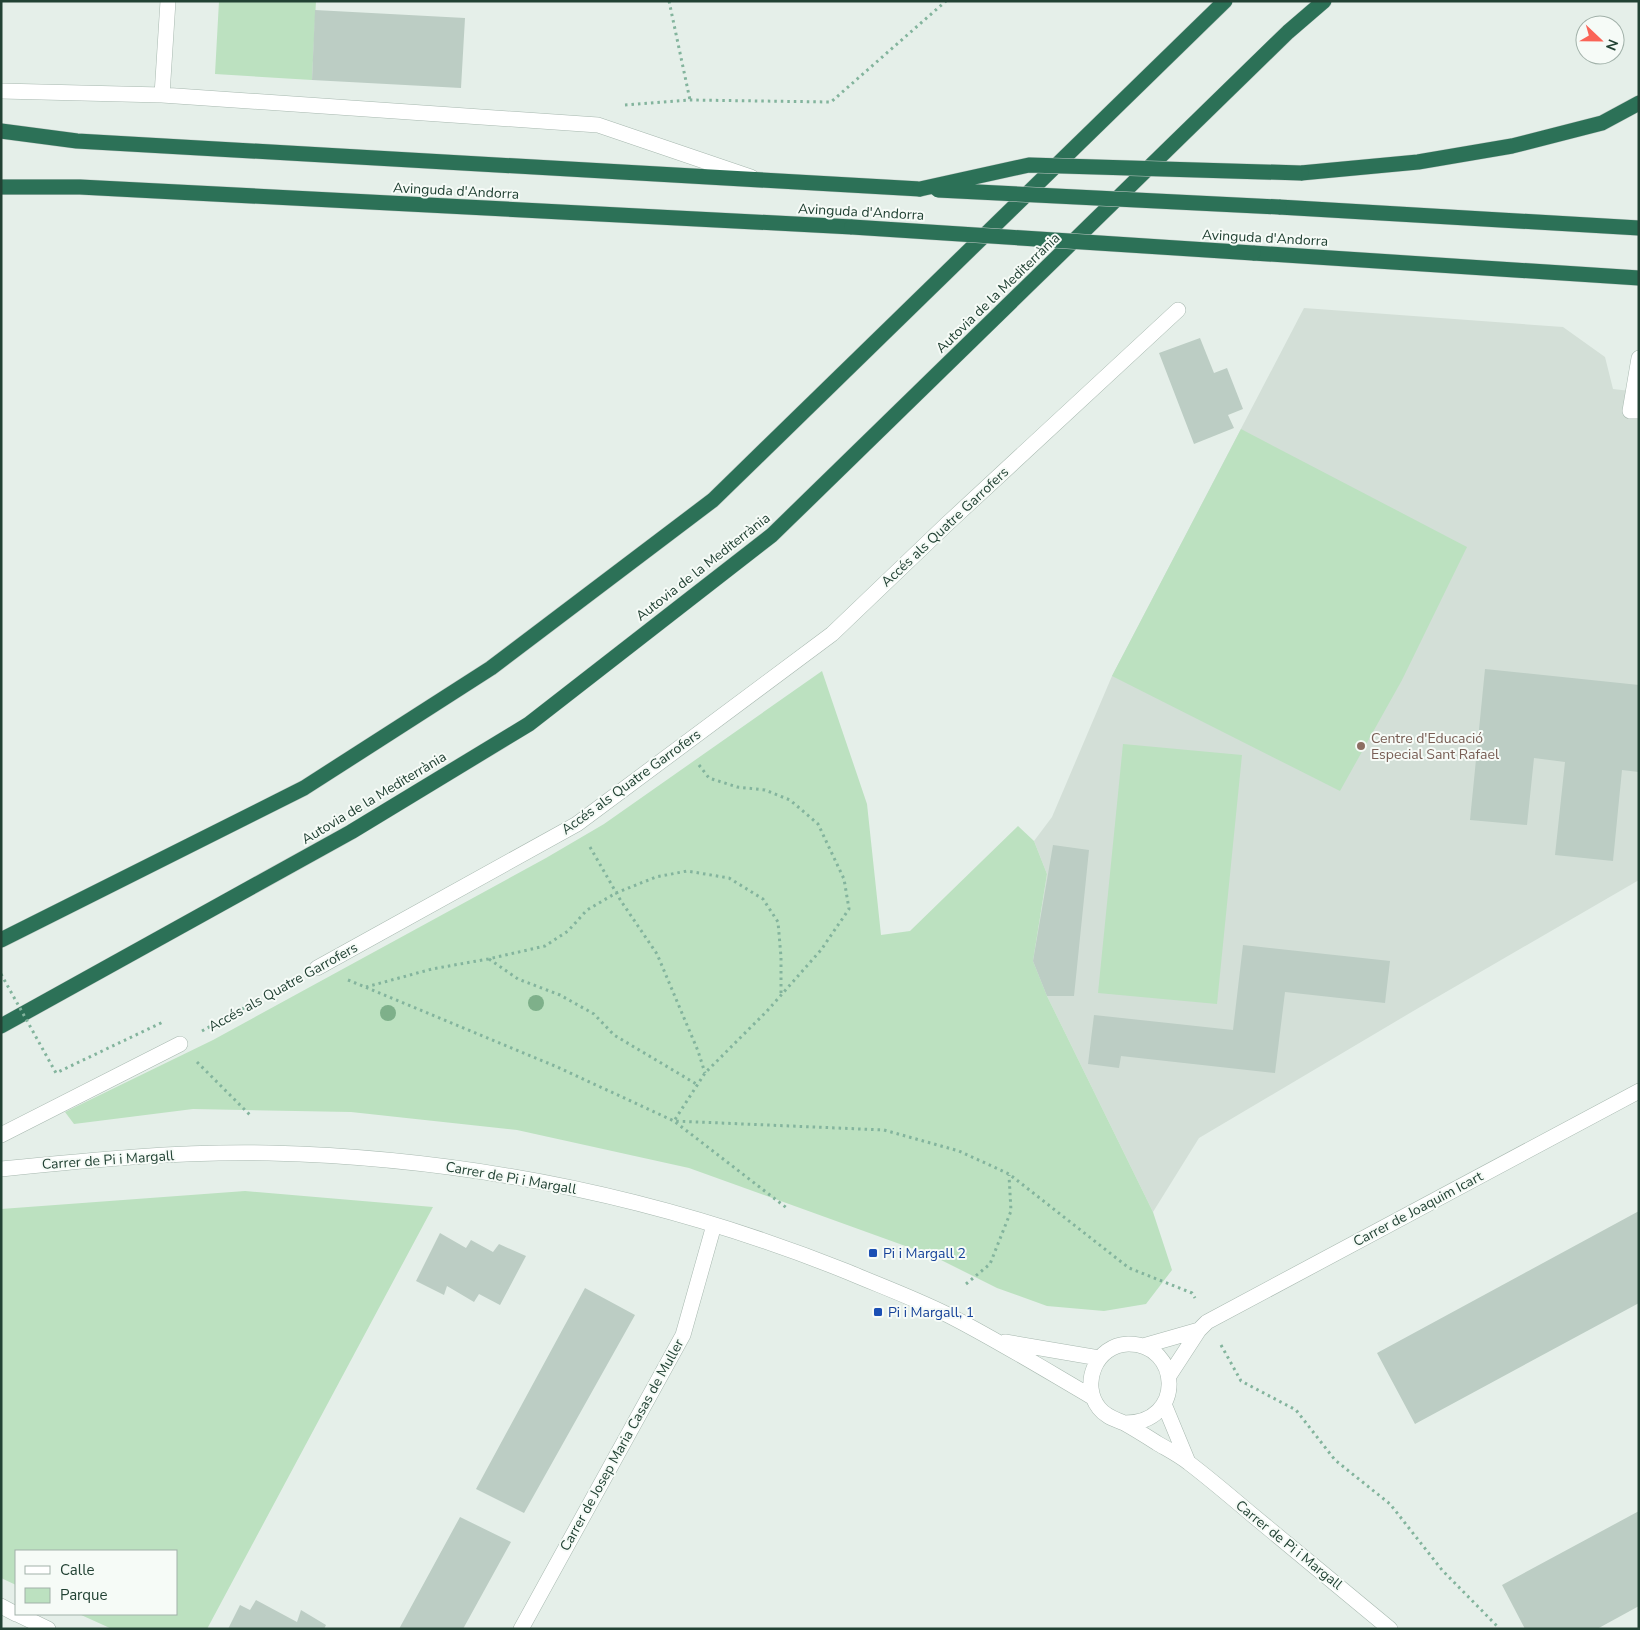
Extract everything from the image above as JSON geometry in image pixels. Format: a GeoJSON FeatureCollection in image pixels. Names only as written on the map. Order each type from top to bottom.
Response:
{"type":"FeatureCollection","features":[{"type":"Feature","properties":{"kind":"highway"},"geometry":{"type":"LineString","coordinates":[[1,940],[304,788],[491,668],[714,500],[1226,1]]}},
{"type":"Feature","properties":{"kind":"highway","name":"Autovia de la Mediterrània"},"geometry":{"type":"LineString","coordinates":[[1,1026],[351,832],[529,724],[772,535],[1288,32],[1324,1]]}},
{"type":"Feature","properties":{"kind":"highway"},"geometry":{"type":"LineString","coordinates":[[920,189],[1029,165],[1301,173],[1418,162],[1512,146],[1602,123],[1639,103]]}},
{"type":"Feature","properties":{"kind":"highway","name":"Avinguda d'Andorra"},"geometry":{"type":"LineString","coordinates":[[1,131],[78,141],[764,182],[1279,207],[1639,228]]}},
{"type":"Feature","properties":{"kind":"highway","name":"Avinguda d'Andorra"},"geometry":{"type":"LineString","coordinates":[[1,187],[80,187],[852,227],[1639,278]]}},
{"type":"Feature","properties":{"kind":"street"},"geometry":{"type":"LineString","coordinates":[[162,95],[168,1]]}},
{"type":"Feature","properties":{"kind":"street","name":"Avinguda d'Andorra"},"geometry":{"type":"LineString","coordinates":[[1,91],[162,95],[598,125],[764,182]]}},
{"type":"Feature","properties":{"kind":"street","name":"Accés als Quatre Garrofers"},"geometry":{"type":"LineString","coordinates":[[317,968],[577,824],[832,634],[947,524],[1178,310]]}},
{"type":"Feature","properties":{"kind":"street"},"geometry":{"type":"LineString","coordinates":[[1639,358],[1630,411],[1639,411]]}},
{"type":"Feature","properties":{"kind":"street"},"geometry":{"type":"LineString","coordinates":[[1,1135],[180,1044]]}},
{"type":"Feature","properties":{"kind":"street","name":"Carrer de Joaquim Icart"},"geometry":{"type":"LineString","coordinates":[[1143,1346],[1199,1330],[1216,1318],[1639,1091]]}},
{"type":"Feature","properties":{"kind":"street","name":"Carrer de Pi i Margall"},"geometry":{"type":"LineString","coordinates":[[1,1169],[165,1154],[267,1153],[355,1157],[466,1168],[629,1201],[793,1250],[946,1314],[1092,1397],[1099,1409],[1110,1418],[1124,1423],[1188,1462],[1390,1629]]}},
{"type":"Feature","properties":{"kind":"street","name":"Carrer de Josep Maria Casas de Muller"},"geometry":{"type":"LineString","coordinates":[[521,1629],[683,1335],[714,1225]]}},
{"type":"Feature","properties":{"kind":"street","name":"Carrer de Joaquim Icart"},"geometry":{"type":"LineString","coordinates":[[1169,1376],[1199,1330]]}},
{"type":"Feature","properties":{"kind":"street","name":"Carrer de Pi i Margall"},"geometry":{"type":"LineString","coordinates":[[994,1341],[1099,1358]]}},
{"type":"Feature","properties":{"kind":"street"},"geometry":{"type":"LineString","coordinates":[[1092,1397],[1090,1383],[1092,1370],[1099,1358],[1112,1348],[1127,1344],[1143,1346],[1155,1353],[1164,1363],[1169,1376],[1169,1391],[1164,1404],[1156,1414],[1147,1420],[1124,1423]]}},
{"type":"Feature","properties":{"kind":"street","name":"Carrer de Pi i Margall"},"geometry":{"type":"LineString","coordinates":[[1164,1404],[1188,1462]]}},
{"type":"Feature","properties":{"kind":"street"},"geometry":{"type":"LineString","coordinates":[[1,1606],[15,1613]]}},
{"type":"Feature","properties":{"kind":"street"},"geometry":{"type":"LineString","coordinates":[[18,1615],[48,1629]]}},
{"type":"Feature","properties":{"kind":"path"},"geometry":{"type":"LineString","coordinates":[[669,1],[690,100]]}},
{"type":"Feature","properties":{"kind":"path"},"geometry":{"type":"LineString","coordinates":[[616,105],[690,100],[831,102],[946,1]]}},
{"type":"Feature","properties":{"kind":"path"},"geometry":{"type":"LineString","coordinates":[[674,1121],[705,1073],[781,995],[821,950],[849,908],[844,879],[818,824],[790,800],[765,790],[737,787],[710,778],[682,746]]}},
{"type":"Feature","properties":{"kind":"path"},"geometry":{"type":"LineString","coordinates":[[577,824],[616,893],[657,954],[698,1051],[705,1073]]}},
{"type":"Feature","properties":{"kind":"path"},"geometry":{"type":"LineString","coordinates":[[366,987],[432,969],[545,946],[568,931],[587,910],[616,893],[656,877],[687,871],[729,878],[763,899],[778,922],[781,957],[781,995]]}},
{"type":"Feature","properties":{"kind":"path"},"geometry":{"type":"LineString","coordinates":[[488,959],[518,979],[560,995],[594,1014],[614,1035],[698,1085]]}},
{"type":"Feature","properties":{"kind":"path"},"geometry":{"type":"LineString","coordinates":[[317,968],[554,1066],[674,1121],[788,1209]]}},
{"type":"Feature","properties":{"kind":"path","name":"Accés als Quatre Garrofers"},"geometry":{"type":"LineString","coordinates":[[180,1044],[317,968]]}},
{"type":"Feature","properties":{"kind":"path"},"geometry":{"type":"LineString","coordinates":[[1,974],[56,1073],[162,1022]]}},
{"type":"Feature","properties":{"kind":"path"},"geometry":{"type":"LineString","coordinates":[[180,1044],[251,1116]]}},
{"type":"Feature","properties":{"kind":"path"},"geometry":{"type":"LineString","coordinates":[[674,1121],[884,1130],[958,1151],[1009,1174],[1129,1268],[1192,1293]]}},
{"type":"Feature","properties":{"kind":"path"},"geometry":{"type":"LineString","coordinates":[[966,1284],[990,1264],[1011,1211],[1009,1174]]}},
{"type":"Feature","properties":{"kind":"path"},"geometry":{"type":"LineString","coordinates":[[1226,1354],[1241,1381],[1296,1410],[1335,1460],[1390,1504],[1442,1570],[1497,1626],[1496,1629]]}},
{"type":"Feature","properties":{"kind":"shaded area","name":"Centre d'Educació Especial Sant Rafael"},"geometry":{"type":"Polygon","coordinates":[[[1304,308],[1563,327],[1605,357],[1613,389],[1639,392],[1639,880],[1199,1138],[1153,1212],[1047,996],[1033,961],[1047,874],[1034,841],[1052,817],[1112,676],[1304,308]]]}},
{"type":"Feature","properties":{"kind":"green space"},"geometry":{"type":"Polygon","coordinates":[[[219,1],[316,1],[312,80],[215,74],[219,1]]]}},
{"type":"Feature","properties":{"kind":"green space"},"geometry":{"type":"Polygon","coordinates":[[[1241,429],[1467,547],[1402,680],[1340,791],[1112,676],[1241,429]]]}},
{"type":"Feature","properties":{"kind":"green space"},"geometry":{"type":"Polygon","coordinates":[[[822,671],[867,804],[881,935],[910,931],[1018,826],[1034,841],[1047,874],[1033,961],[1047,996],[1153,1212],[1172,1270],[1146,1304],[1104,1311],[1047,1306],[997,1288],[933,1256],[689,1168],[517,1130],[351,1112],[193,1109],[74,1124],[65,1112],[213,1040],[546,858],[604,824],[822,671]]]}},
{"type":"Feature","properties":{"kind":"green space"},"geometry":{"type":"Polygon","coordinates":[[[1123,744],[1242,755],[1217,1004],[1098,993],[1123,744]]]}},
{"type":"Feature","properties":{"kind":"green space"},"geometry":{"type":"Polygon","coordinates":[[[245,1191],[433,1207],[207,1629],[112,1629],[81,1615],[178,1615],[178,1550],[15,1550],[15,1585],[1,1578],[1,1209],[245,1191]]]}},
{"type":"Feature","properties":{"kind":"building"},"geometry":{"type":"Polygon","coordinates":[[[315,10],[465,18],[461,88],[312,80],[315,10]]]}},
{"type":"Feature","properties":{"kind":"building"},"geometry":{"type":"Polygon","coordinates":[[[1200,338],[1214,373],[1227,368],[1243,409],[1228,415],[1234,428],[1194,444],[1159,353],[1200,338]]]}},
{"type":"Feature","properties":{"kind":"building"},"geometry":{"type":"Polygon","coordinates":[[[1485,669],[1639,685],[1639,772],[1622,770],[1613,861],[1555,855],[1565,762],[1534,758],[1527,825],[1470,820],[1485,669]]]}},
{"type":"Feature","properties":{"kind":"building"},"geometry":{"type":"Polygon","coordinates":[[[1053,845],[1089,850],[1074,996],[1047,996],[1033,961],[1053,845]]]}},
{"type":"Feature","properties":{"kind":"building"},"geometry":{"type":"Polygon","coordinates":[[[1243,945],[1390,961],[1385,1003],[1285,992],[1275,1073],[1121,1056],[1119,1068],[1088,1064],[1094,1015],[1233,1030],[1243,945]]]}},
{"type":"Feature","properties":{"kind":"building"},"geometry":{"type":"Polygon","coordinates":[[[1639,1211],[1639,1303],[1415,1424],[1377,1353],[1639,1211]]]}},
{"type":"Feature","properties":{"kind":"building"},"geometry":{"type":"Polygon","coordinates":[[[440,1233],[466,1248],[471,1240],[493,1252],[499,1244],[526,1256],[500,1305],[479,1294],[474,1302],[447,1286],[444,1295],[416,1281],[440,1233]]]}},
{"type":"Feature","properties":{"kind":"building"},"geometry":{"type":"Polygon","coordinates":[[[585,1288],[635,1315],[524,1513],[476,1489],[585,1288]]]}},
{"type":"Feature","properties":{"kind":"building"},"geometry":{"type":"Polygon","coordinates":[[[1639,1511],[1639,1606],[1597,1629],[1525,1629],[1502,1585],[1639,1511]]]}},
{"type":"Feature","properties":{"kind":"building"},"geometry":{"type":"Polygon","coordinates":[[[460,1517],[511,1542],[463,1629],[399,1629],[460,1517]]]}},
{"type":"Feature","properties":{"kind":"building"},"geometry":{"type":"Polygon","coordinates":[[[256,1600],[297,1622],[301,1610],[326,1625],[324,1629],[228,1629],[240,1605],[250,1610],[256,1600]]]}},
{"type":"Feature","properties":{"kind":"place","name":"Centre d'Educació Especial Sant Rafael"},"geometry":{"type":"Point","coordinates":[1361,746]}},
{"type":"Feature","properties":{"kind":"place","name":"Pi i Margall 2"},"geometry":{"type":"Point","coordinates":[873,1253]}},
{"type":"Feature","properties":{"kind":"place","name":"Pi i Margall, 1"},"geometry":{"type":"Point","coordinates":[878,1312]}}]}
